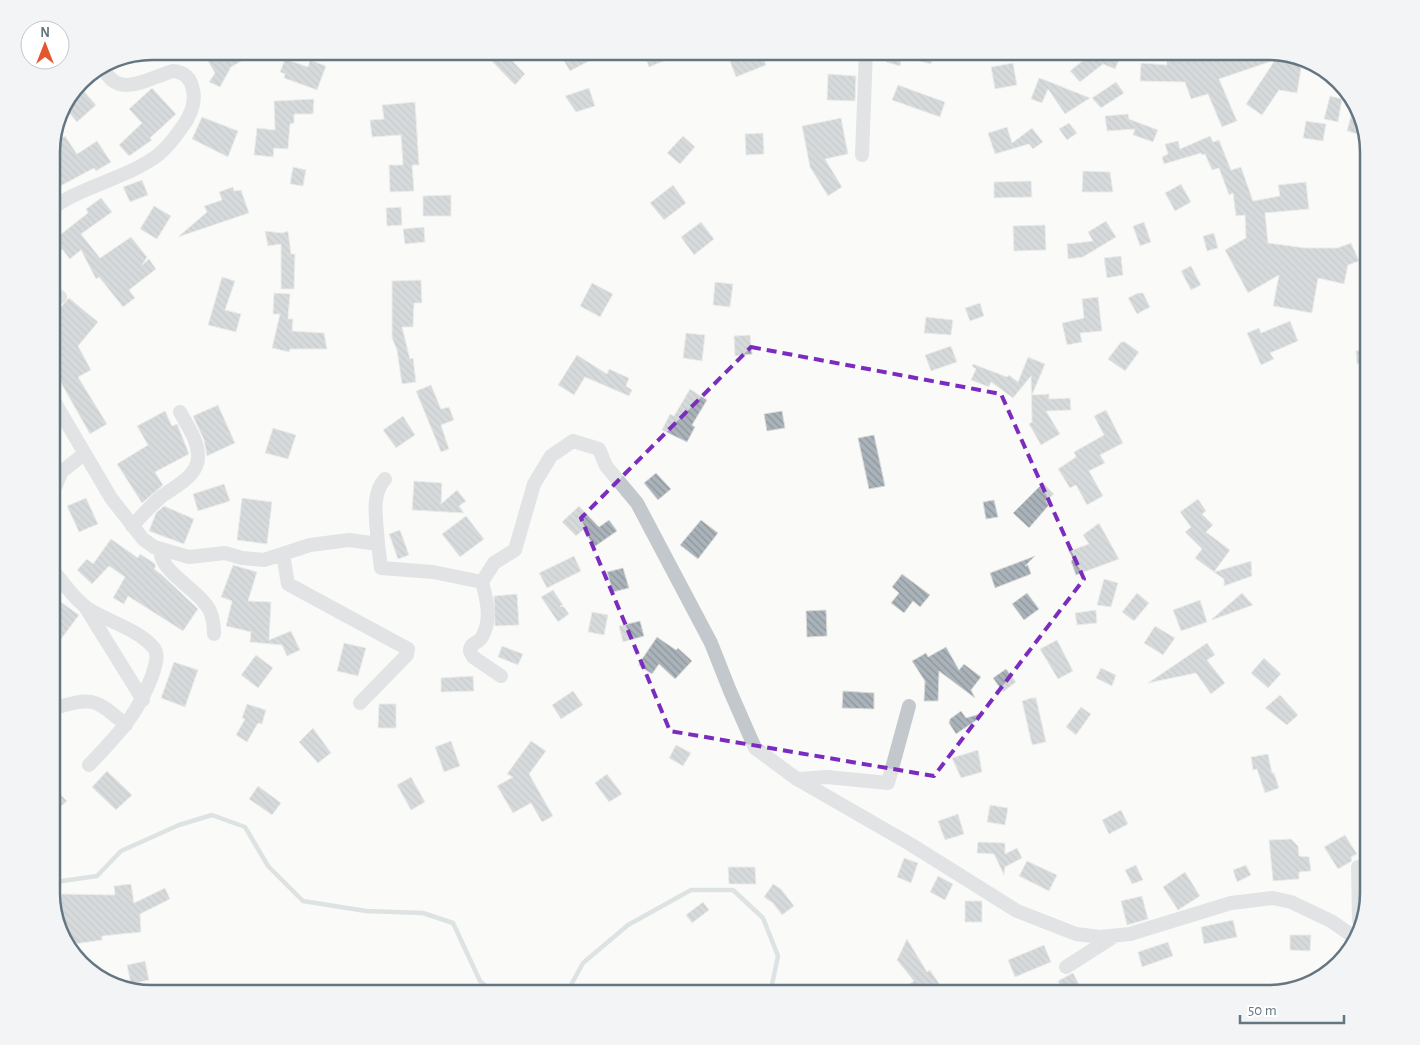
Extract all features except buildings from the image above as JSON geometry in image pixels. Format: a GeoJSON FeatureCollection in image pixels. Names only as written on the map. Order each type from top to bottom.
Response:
{"type":"FeatureCollection","features":[{"type":"Feature","properties":{"kind":"street"},"geometry":{"type":"LineString","coordinates":[[862,155],[866,60]]}},
{"type":"Feature","properties":{"kind":"street"},"geometry":{"type":"LineString","coordinates":[[60,202],[65,198],[158,155],[172,141],[189,118],[194,93],[188,77],[180,72],[173,71],[122,86],[109,78],[106,73]]}},
{"type":"Feature","properties":{"kind":"street"},"geometry":{"type":"LineString","coordinates":[[60,410],[84,454],[132,526],[147,543],[160,549],[189,557],[225,553],[242,558],[264,560],[310,545],[349,540],[378,544]]}},
{"type":"Feature","properties":{"kind":"street"},"geometry":{"type":"LineString","coordinates":[[132,526],[163,496],[179,486],[190,475],[197,462],[196,442],[180,412]]}},
{"type":"Feature","properties":{"kind":"street"},"geometry":{"type":"LineString","coordinates":[[501,676],[473,657],[470,651],[473,644],[483,636],[487,624],[488,609],[482,582],[494,563],[515,550],[534,484],[551,456],[573,441],[599,450],[606,466],[637,503],[711,643],[730,692],[756,748],[797,779],[870,820],[1017,911],[1076,934],[1100,938],[1116,936],[1148,929],[1231,903],[1273,898],[1291,902],[1331,921],[1350,934]]}},
{"type":"Feature","properties":{"kind":"street"},"geometry":{"type":"LineString","coordinates":[[60,476],[62,471],[84,454]]}},
{"type":"Feature","properties":{"kind":"street"},"geometry":{"type":"LineString","coordinates":[[385,479],[379,486],[376,496],[378,544],[382,568],[433,572],[482,582]]}},
{"type":"Feature","properties":{"kind":"street"},"geometry":{"type":"LineString","coordinates":[[160,549],[162,562],[205,603],[211,612],[214,634]]}},
{"type":"Feature","properties":{"kind":"street"},"geometry":{"type":"LineString","coordinates":[[283,554],[288,584],[408,649],[407,655],[360,703]]}},
{"type":"Feature","properties":{"kind":"street"},"geometry":{"type":"LineString","coordinates":[[60,577],[86,608],[143,700]]}},
{"type":"Feature","properties":{"kind":"street"},"geometry":{"type":"LineString","coordinates":[[86,608],[137,634],[155,648],[156,663],[143,700],[126,725],[89,765]]}},
{"type":"Feature","properties":{"kind":"street"},"geometry":{"type":"LineString","coordinates":[[60,706],[82,700],[101,704],[126,725]]}},
{"type":"Feature","properties":{"kind":"street"},"geometry":{"type":"LineString","coordinates":[[60,709],[68,704]]}},
{"type":"Feature","properties":{"kind":"street"},"geometry":{"type":"LineString","coordinates":[[797,779],[827,778],[888,783],[909,706]]}},
{"type":"Feature","properties":{"kind":"street"},"geometry":{"type":"LineString","coordinates":[[1358,867],[1359,906]]}},
{"type":"Feature","properties":{"kind":"street"},"geometry":{"type":"LineString","coordinates":[[1066,968],[1116,936]]}},
{"type":"Feature","properties":{"kind":"highlighted area"},"geometry":{"type":"Polygon","coordinates":[[[751,347],[1001,394],[1084,579],[934,776],[670,731],[581,518],[751,347]]]}},
{"type":"Feature","properties":{"kind":"waterway"},"geometry":{"type":"LineString","coordinates":[[60,881],[97,876],[121,851],[179,825],[212,815],[245,827],[268,866],[303,901],[366,911],[423,913],[453,923],[480,981],[485,985]]}},
{"type":"Feature","properties":{"kind":"waterway"},"geometry":{"type":"LineString","coordinates":[[571,985],[583,963],[628,925],[691,890],[733,890],[763,918],[778,956],[772,985]]}}]}
